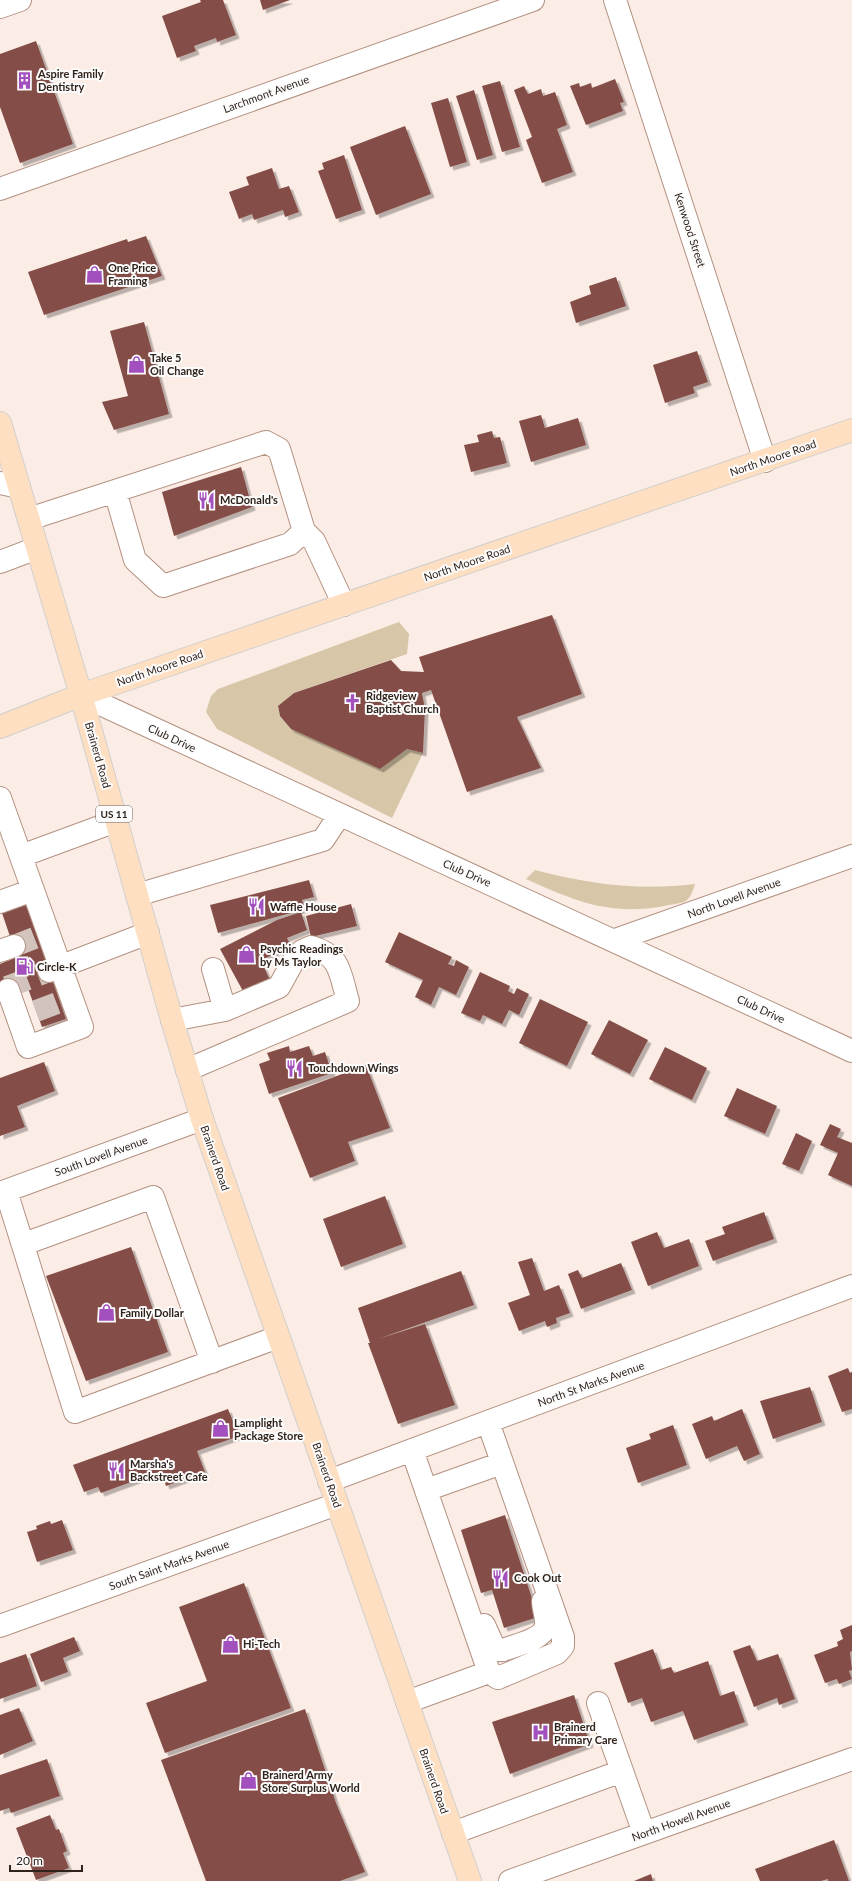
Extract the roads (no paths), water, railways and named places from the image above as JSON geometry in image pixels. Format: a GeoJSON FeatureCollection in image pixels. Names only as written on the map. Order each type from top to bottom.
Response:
{"type":"FeatureCollection","features":[{"type":"Feature","properties":{"kind":"main road","name":"Brainerd Road"},"geometry":{"type":"LineString","coordinates":[[0,423],[10,485],[29,519],[81,695],[172,1020],[202,1119],[470,1881]]}},
{"type":"Feature","properties":{"kind":"main road","name":"North Moore Road"},"geometry":{"type":"LineString","coordinates":[[0,727],[81,695],[852,430]]}},
{"type":"Feature","properties":{"kind":"street"},"geometry":{"type":"LineString","coordinates":[[0,7],[20,0]]}},
{"type":"Feature","properties":{"kind":"street","name":"Larchmont Avenue"},"geometry":{"type":"LineString","coordinates":[[0,189],[533,0]]}},
{"type":"Feature","properties":{"kind":"street","name":"Kenwood Street"},"geometry":{"type":"LineString","coordinates":[[615,0],[765,461]]}},
{"type":"Feature","properties":{"kind":"street"},"geometry":{"type":"LineString","coordinates":[[29,519],[266,442],[279,448],[304,531],[314,540],[344,605]]}},
{"type":"Feature","properties":{"kind":"street"},"geometry":{"type":"LineString","coordinates":[[115,491],[135,560],[163,586],[290,544],[304,531]]}},
{"type":"Feature","properties":{"kind":"street"},"geometry":{"type":"LineString","coordinates":[[0,562],[37,548]]}},
{"type":"Feature","properties":{"kind":"street","name":"Club Drive"},"geometry":{"type":"LineString","coordinates":[[81,695],[339,816],[615,940],[852,1051]]}},
{"type":"Feature","properties":{"kind":"street"},"geometry":{"type":"LineString","coordinates":[[0,798],[4,820],[21,856],[33,890],[42,935],[66,1000],[82,1027],[28,1047],[27,1014],[8,990]]}},
{"type":"Feature","properties":{"kind":"street"},"geometry":{"type":"LineString","coordinates":[[137,895],[323,840],[339,816]]}},
{"type":"Feature","properties":{"kind":"street"},"geometry":{"type":"LineString","coordinates":[[21,856],[116,821]]}},
{"type":"Feature","properties":{"kind":"street","name":"North Lovell Avenue"},"geometry":{"type":"LineString","coordinates":[[615,940],[852,856]]}},
{"type":"Feature","properties":{"kind":"street"},"geometry":{"type":"LineString","coordinates":[[0,902],[33,890]]}},
{"type":"Feature","properties":{"kind":"street"},"geometry":{"type":"LineString","coordinates":[[54,968],[148,933]]}},
{"type":"Feature","properties":{"kind":"street"},"geometry":{"type":"LineString","coordinates":[[172,1020],[225,1010],[279,987],[295,958],[302,951],[311,947],[325,950],[336,963],[348,1001],[187,1070]]}},
{"type":"Feature","properties":{"kind":"street"},"geometry":{"type":"LineString","coordinates":[[213,969],[225,1010]]}},
{"type":"Feature","properties":{"kind":"street","name":"South Lovell Avenue"},"geometry":{"type":"LineString","coordinates":[[3,1192],[202,1119]]}},
{"type":"Feature","properties":{"kind":"street"},"geometry":{"type":"LineString","coordinates":[[3,1192],[24,1244],[75,1412],[278,1337]]}},
{"type":"Feature","properties":{"kind":"street"},"geometry":{"type":"LineString","coordinates":[[24,1244],[153,1197],[212,1362]]}},
{"type":"Feature","properties":{"kind":"street","name":"North St Marks Avenue"},"geometry":{"type":"LineString","coordinates":[[329,1481],[852,1286]]}},
{"type":"Feature","properties":{"kind":"street"},"geometry":{"type":"LineString","coordinates":[[412,1450],[489,1672],[498,1678],[557,1653],[562,1646],[563,1637],[488,1422]]}},
{"type":"Feature","properties":{"kind":"street"},"geometry":{"type":"LineString","coordinates":[[426,1490],[502,1464]]}},
{"type":"Feature","properties":{"kind":"street","name":"South Saint Marks Avenue"},"geometry":{"type":"LineString","coordinates":[[0,1626],[337,1504]]}},
{"type":"Feature","properties":{"kind":"street"},"geometry":{"type":"LineString","coordinates":[[470,1614],[484,1625],[493,1645],[497,1650],[503,1650],[538,1637],[544,1631],[546,1625],[542,1579]]}},
{"type":"Feature","properties":{"kind":"street"},"geometry":{"type":"LineString","coordinates":[[407,1702],[489,1672]]}},
{"type":"Feature","properties":{"kind":"street"},"geometry":{"type":"LineString","coordinates":[[598,1703],[644,1833]]}},
{"type":"Feature","properties":{"kind":"street","name":"North Howell Avenue"},"geometry":{"type":"LineString","coordinates":[[510,1881],[852,1759]]}},
{"type":"Feature","properties":{"kind":"street"},"geometry":{"type":"LineString","coordinates":[[453,1833],[622,1771]]}},
{"type":"Feature","properties":{"kind":"tunnel"},"geometry":{"type":"LineString","coordinates":[[14,946],[37,937]]}},
{"type":"Feature","properties":{"kind":"tunnel"},"geometry":{"type":"LineString","coordinates":[[7,987],[49,971]]}},
{"type":"Feature","properties":{"kind":"tunnel"},"geometry":{"type":"LineString","coordinates":[[36,1011],[60,1002]]}},
{"type":"Feature","properties":{"kind":"place","name":"Aspire Family Dentistry"},"geometry":{"type":"Point","coordinates":[25,80]}},
{"type":"Feature","properties":{"kind":"place","name":"One Price Framing"},"geometry":{"type":"Point","coordinates":[95,274]}},
{"type":"Feature","properties":{"kind":"place","name":"Take 5 Oil Change"},"geometry":{"type":"Point","coordinates":[137,364]}},
{"type":"Feature","properties":{"kind":"place","name":"McDonald's"},"geometry":{"type":"Point","coordinates":[207,500]}},
{"type":"Feature","properties":{"kind":"place","name":"Ridgeview Baptist Church"},"geometry":{"type":"Point","coordinates":[353,702]}},
{"type":"Feature","properties":{"kind":"place","name":"Waffle House"},"geometry":{"type":"Point","coordinates":[257,907]}},
{"type":"Feature","properties":{"kind":"place","name":"Psychic Readings by Ms Taylor"},"geometry":{"type":"Point","coordinates":[247,955]}},
{"type":"Feature","properties":{"kind":"place","name":"Circle-K"},"geometry":{"type":"Point","coordinates":[24,967]}},
{"type":"Feature","properties":{"kind":"place","name":"Touchdown Wings"},"geometry":{"type":"Point","coordinates":[295,1068]}},
{"type":"Feature","properties":{"kind":"place","name":"Family Dollar"},"geometry":{"type":"Point","coordinates":[107,1313]}},
{"type":"Feature","properties":{"kind":"place","name":"Lamplight Package Store"},"geometry":{"type":"Point","coordinates":[221,1429]}},
{"type":"Feature","properties":{"kind":"place","name":"Marsha's Backstreet Cafe"},"geometry":{"type":"Point","coordinates":[117,1470]}},
{"type":"Feature","properties":{"kind":"place","name":"Cook Out"},"geometry":{"type":"Point","coordinates":[501,1578]}},
{"type":"Feature","properties":{"kind":"place","name":"Hi-Tech"},"geometry":{"type":"Point","coordinates":[230,1644]}},
{"type":"Feature","properties":{"kind":"place","name":"Brainerd Primary Care"},"geometry":{"type":"Point","coordinates":[541,1733]}},
{"type":"Feature","properties":{"kind":"place","name":"Brainerd Army Store Surplus World"},"geometry":{"type":"Point","coordinates":[249,1781]}}]}
